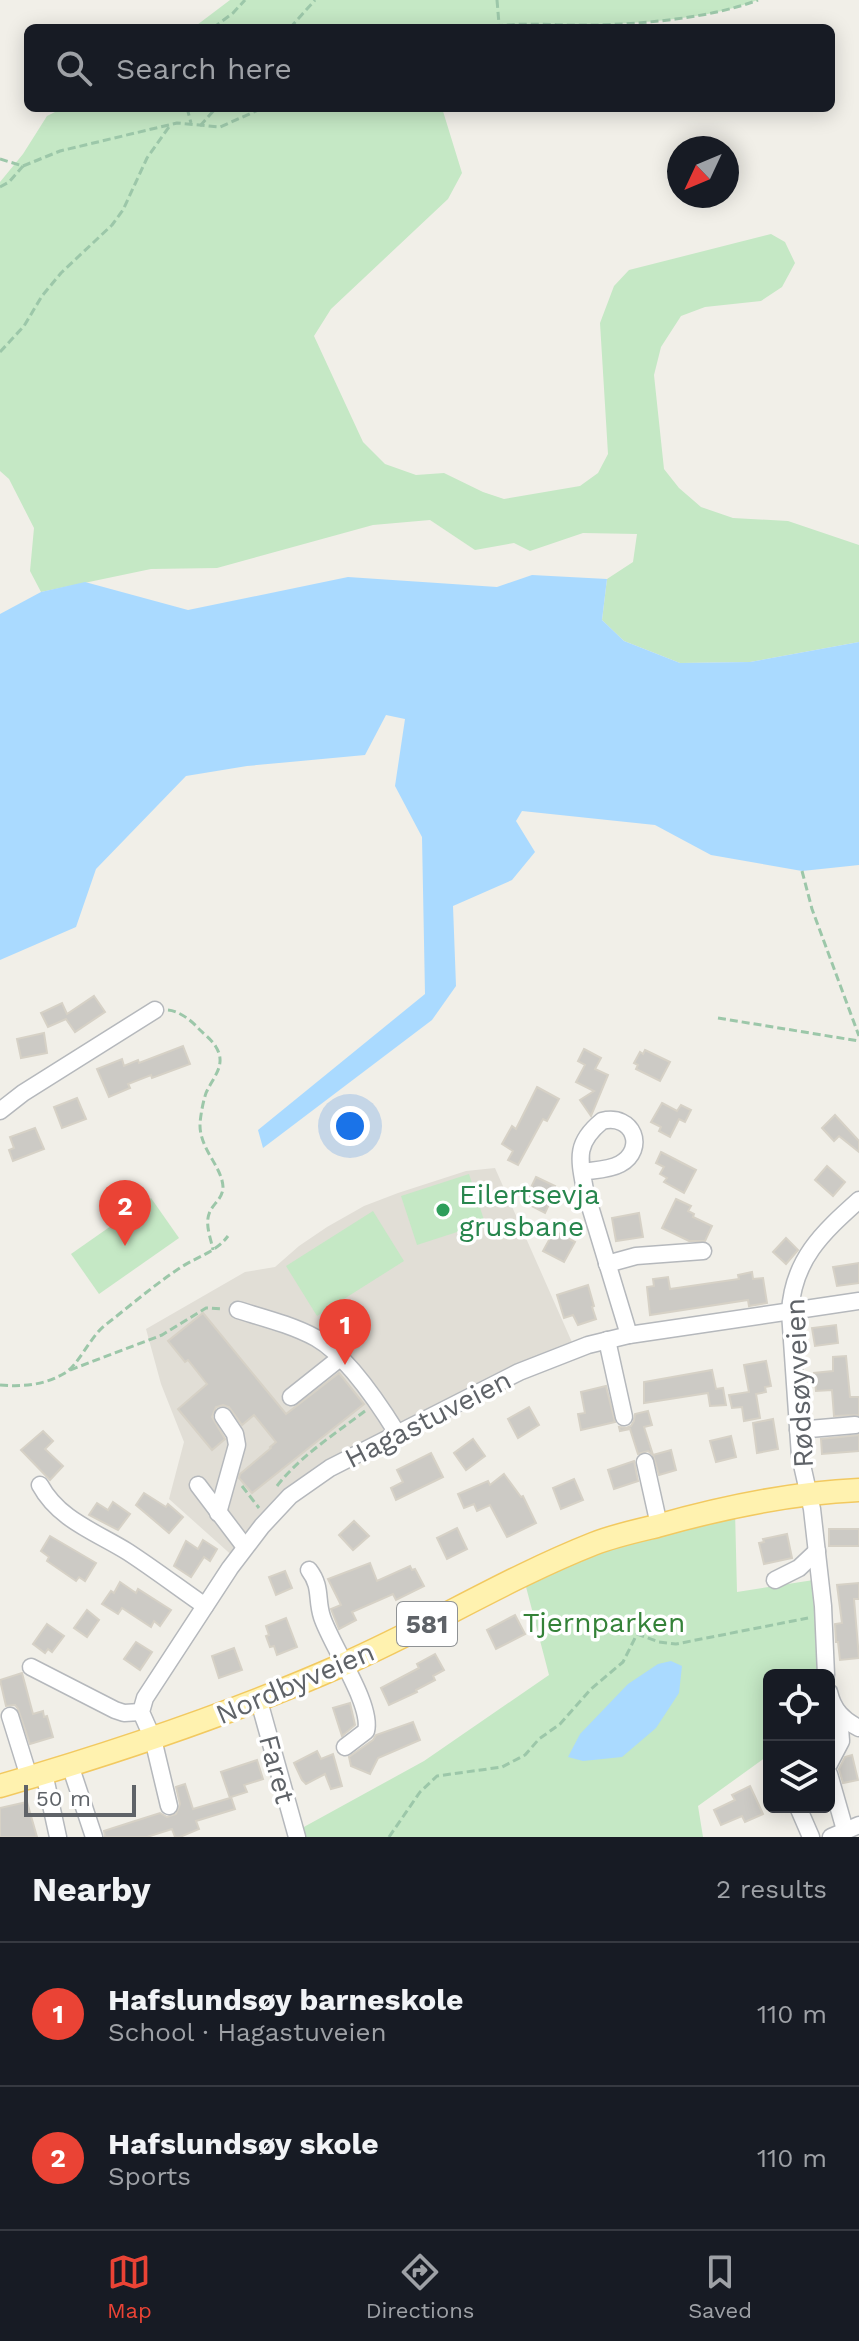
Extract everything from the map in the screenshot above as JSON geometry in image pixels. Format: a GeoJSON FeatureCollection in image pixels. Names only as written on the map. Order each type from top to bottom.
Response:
{"type":"FeatureCollection","features":[{"type":"Feature","properties":{"kind":"main road","name":"Nordbyveien"},"geometry":{"type":"LineString","coordinates":[[0,1786],[153,1739],[259,1701],[344,1664],[595,1543],[721,1508],[809,1493],[859,1490]]}},
{"type":"Feature","properties":{"kind":"street"},"geometry":{"type":"LineString","coordinates":[[0,1111],[23,1093],[155,1010]]}},
{"type":"Feature","properties":{"kind":"street"},"geometry":{"type":"LineString","coordinates":[[582,1172],[629,1335]]}},
{"type":"Feature","properties":{"kind":"street","name":"Rødsøyveien"},"geometry":{"type":"LineString","coordinates":[[826,1669],[817,1551],[800,1456],[790,1312],[795,1281],[804,1259],[831,1225],[859,1200]]}},
{"type":"Feature","properties":{"kind":"street"},"geometry":{"type":"LineString","coordinates":[[607,1264],[636,1256],[703,1251]]}},
{"type":"Feature","properties":{"kind":"street","name":"Hagastuveien"},"geometry":{"type":"LineString","coordinates":[[141,1712],[145,1698],[245,1547],[290,1496],[330,1468],[519,1372],[575,1349],[629,1335],[859,1301]]}},
{"type":"Feature","properties":{"kind":"street"},"geometry":{"type":"LineString","coordinates":[[238,1310],[314,1337],[340,1358],[378,1402],[397,1433]]}},
{"type":"Feature","properties":{"kind":"street"},"geometry":{"type":"LineString","coordinates":[[607,1340],[624,1417]]}},
{"type":"Feature","properties":{"kind":"street"},"geometry":{"type":"LineString","coordinates":[[291,1397],[340,1358]]}},
{"type":"Feature","properties":{"kind":"street"},"geometry":{"type":"LineString","coordinates":[[218,1513],[237,1445],[235,1434],[223,1416]]}},
{"type":"Feature","properties":{"kind":"street"},"geometry":{"type":"LineString","coordinates":[[798,1430],[855,1425]]}},
{"type":"Feature","properties":{"kind":"street"},"geometry":{"type":"LineString","coordinates":[[645,1462],[659,1525]]}},
{"type":"Feature","properties":{"kind":"street"},"geometry":{"type":"LineString","coordinates":[[40,1485],[51,1501],[78,1525],[126,1551],[205,1606]]}},
{"type":"Feature","properties":{"kind":"street"},"geometry":{"type":"LineString","coordinates":[[198,1485],[245,1547]]}},
{"type":"Feature","properties":{"kind":"street"},"geometry":{"type":"LineString","coordinates":[[775,1580],[792,1573],[817,1551]]}},
{"type":"Feature","properties":{"kind":"street"},"geometry":{"type":"LineString","coordinates":[[309,1570],[318,1585],[321,1615],[363,1708],[368,1727],[362,1736],[345,1747]]}},
{"type":"Feature","properties":{"kind":"street"},"geometry":{"type":"LineString","coordinates":[[31,1667],[115,1710],[141,1712],[153,1739],[169,1806]]}},
{"type":"Feature","properties":{"kind":"street","name":"Faret"},"geometry":{"type":"LineString","coordinates":[[259,1701],[297,1837]]}},
{"type":"Feature","properties":{"kind":"street"},"geometry":{"type":"LineString","coordinates":[[835,1708],[847,1722],[859,1728]]}},
{"type":"Feature","properties":{"kind":"street"},"geometry":{"type":"LineString","coordinates":[[835,1752],[841,1741],[839,1714]]}},
{"type":"Feature","properties":{"kind":"street"},"geometry":{"type":"LineString","coordinates":[[10,1716],[37,1775],[58,1837]]}},
{"type":"Feature","properties":{"kind":"street"},"geometry":{"type":"LineString","coordinates":[[70,1765],[94,1837]]}},
{"type":"Feature","properties":{"kind":"street"},"geometry":{"type":"LineString","coordinates":[[835,1795],[845,1831]]}},
{"type":"Feature","properties":{"kind":"street"},"geometry":{"type":"LineString","coordinates":[[801,1813],[811,1837]]}},
{"type":"Feature","properties":{"kind":"path"},"geometry":{"type":"LineString","coordinates":[[218,24],[245,0]]}},
{"type":"Feature","properties":{"kind":"path"},"geometry":{"type":"LineString","coordinates":[[294,24],[315,0]]}},
{"type":"Feature","properties":{"kind":"path"},"geometry":{"type":"LineString","coordinates":[[497,0],[499,24]]}},
{"type":"Feature","properties":{"kind":"path"},"geometry":{"type":"LineString","coordinates":[[608,24],[693,16],[758,0]]}},
{"type":"Feature","properties":{"kind":"path"},"geometry":{"type":"LineString","coordinates":[[188,112],[191,123]]}},
{"type":"Feature","properties":{"kind":"path"},"geometry":{"type":"LineString","coordinates":[[199,126],[212,112]]}},
{"type":"Feature","properties":{"kind":"path"},"geometry":{"type":"LineString","coordinates":[[0,187],[23,166],[60,151],[171,124],[220,127],[254,112]]}},
{"type":"Feature","properties":{"kind":"path"},"geometry":{"type":"LineString","coordinates":[[0,352],[24,326],[42,296],[61,273],[112,225],[123,210],[147,158],[171,124]]}},
{"type":"Feature","properties":{"kind":"path"},"geometry":{"type":"LineString","coordinates":[[0,159],[23,166]]}},
{"type":"Feature","properties":{"kind":"path"},"geometry":{"type":"LineString","coordinates":[[718,1018],[859,1039],[812,909],[802,871]]}},
{"type":"Feature","properties":{"kind":"path"},"geometry":{"type":"LineString","coordinates":[[155,1010],[173,1010],[194,1023],[216,1047],[221,1060],[207,1092],[200,1125],[203,1144],[223,1188],[219,1201],[210,1211],[208,1223],[213,1250]]}},
{"type":"Feature","properties":{"kind":"path"},"geometry":{"type":"LineString","coordinates":[[70,1370],[101,1329],[184,1265],[220,1246],[228,1236]]}},
{"type":"Feature","properties":{"kind":"path"},"geometry":{"type":"LineString","coordinates":[[0,1385],[42,1383],[162,1335],[206,1308],[238,1310]]}},
{"type":"Feature","properties":{"kind":"path"},"geometry":{"type":"LineString","coordinates":[[275,1488],[286,1474],[378,1402]]}},
{"type":"Feature","properties":{"kind":"path"},"geometry":{"type":"LineString","coordinates":[[229,1471],[259,1508]]}},
{"type":"Feature","properties":{"kind":"path"},"geometry":{"type":"LineString","coordinates":[[389,1837],[420,1792],[437,1776],[502,1767],[525,1755],[539,1739],[560,1724],[591,1689],[623,1662],[637,1634],[676,1644],[811,1617],[823,1606]]}},
{"type":"Feature","properties":{"kind":"shaded area"},"geometry":{"type":"Polygon","coordinates":[[[495,1168],[575,1349],[330,1468],[236,1559],[169,1499],[184,1442],[161,1384],[146,1329],[245,1272],[275,1267],[299,1246],[364,1206],[466,1171],[495,1168]]]}},
{"type":"Feature","properties":{"kind":"green space"},"geometry":{"type":"Polygon","coordinates":[[[230,0],[758,0],[698,16],[631,23],[198,24],[230,0]]]}},
{"type":"Feature","properties":{"kind":"green space"},"geometry":{"type":"Polygon","coordinates":[[[55,112],[443,112],[462,173],[448,199],[331,309],[314,336],[363,442],[385,464],[416,475],[444,473],[504,499],[580,486],[598,473],[608,454],[600,323],[614,286],[629,270],[771,234],[785,242],[795,263],[782,287],[761,301],[705,307],[681,316],[661,347],[654,375],[664,469],[679,488],[701,507],[733,518],[788,521],[859,545],[859,642],[750,662],[680,663],[624,641],[602,620],[607,579],[633,562],[637,534],[583,533],[530,551],[514,543],[475,550],[430,520],[373,525],[217,568],[151,569],[41,592],[30,571],[34,528],[9,479],[0,471],[0,182],[23,154],[47,116],[55,112]]]}},
{"type":"Feature","properties":{"kind":"green space","name":"Eilertsevja grusbane"},"geometry":{"type":"Polygon","coordinates":[[[469,1174],[485,1223],[417,1245],[401,1196],[469,1174]]]}},
{"type":"Feature","properties":{"kind":"green space"},"geometry":{"type":"Polygon","coordinates":[[[151,1198],[179,1238],[99,1294],[71,1254],[151,1198]]]}},
{"type":"Feature","properties":{"kind":"green space"},"geometry":{"type":"Polygon","coordinates":[[[373,1211],[404,1261],[317,1316],[286,1266],[373,1211]]]}},
{"type":"Feature","properties":{"kind":"green space","name":"Tjernparken"},"geometry":{"type":"Polygon","coordinates":[[[735,1510],[737,1592],[820,1579],[826,1669],[763,1669],[763,1759],[698,1806],[703,1837],[306,1837],[302,1828],[424,1761],[549,1675],[525,1583],[609,1548],[735,1510]]]}},
{"type":"Feature","properties":{"kind":"water"},"geometry":{"type":"Polygon","coordinates":[[[532,575],[607,579],[602,620],[624,641],[680,663],[750,662],[859,642],[859,865],[802,871],[711,855],[655,825],[522,811],[516,821],[535,852],[512,880],[453,906],[456,986],[432,1020],[263,1148],[258,1130],[425,994],[422,837],[395,786],[405,719],[386,715],[365,755],[247,766],[186,776],[96,869],[76,927],[0,960],[0,614],[41,592],[85,582],[188,610],[348,577],[497,587],[532,575]]]}},
{"type":"Feature","properties":{"kind":"water"},"geometry":{"type":"Polygon","coordinates":[[[671,1661],[682,1666],[679,1693],[656,1728],[622,1757],[583,1761],[568,1757],[580,1734],[628,1684],[658,1664],[671,1661]]]}},
{"type":"Feature","properties":{"kind":"building"},"geometry":{"type":"Polygon","coordinates":[[[94,996],[105,1012],[75,1032],[66,1019],[48,1027],[41,1013],[62,1003],[67,1014],[94,996]]]}},
{"type":"Feature","properties":{"kind":"building"},"geometry":{"type":"Polygon","coordinates":[[[44,1033],[47,1053],[21,1058],[17,1039],[44,1033]]]}},
{"type":"Feature","properties":{"kind":"building"},"geometry":{"type":"Polygon","coordinates":[[[183,1046],[190,1064],[128,1084],[130,1088],[109,1097],[97,1069],[122,1059],[124,1066],[138,1060],[139,1063],[183,1046]]]}},
{"type":"Feature","properties":{"kind":"building"},"geometry":{"type":"Polygon","coordinates":[[[584,1049],[601,1058],[595,1069],[608,1075],[591,1116],[580,1100],[594,1091],[576,1082],[585,1065],[578,1061],[584,1049]]]}},
{"type":"Feature","properties":{"kind":"building"},"geometry":{"type":"Polygon","coordinates":[[[645,1050],[670,1062],[660,1081],[636,1069],[638,1065],[634,1063],[640,1052],[643,1054],[645,1050]]]}},
{"type":"Feature","properties":{"kind":"building"},"geometry":{"type":"Polygon","coordinates":[[[537,1087],[559,1099],[547,1121],[543,1119],[518,1165],[508,1160],[513,1151],[502,1144],[512,1126],[516,1129],[537,1087]]]}},
{"type":"Feature","properties":{"kind":"building"},"geometry":{"type":"Polygon","coordinates":[[[77,1098],[86,1119],[62,1128],[54,1107],[77,1098]]]}},
{"type":"Feature","properties":{"kind":"building"},"geometry":{"type":"Polygon","coordinates":[[[662,1103],[677,1111],[681,1105],[691,1110],[685,1122],[679,1119],[670,1137],[651,1122],[662,1103]]]}},
{"type":"Feature","properties":{"kind":"building"},"geometry":{"type":"Polygon","coordinates":[[[835,1115],[859,1141],[859,1152],[839,1136],[834,1141],[822,1128],[835,1115]]]}},
{"type":"Feature","properties":{"kind":"building"},"geometry":{"type":"Polygon","coordinates":[[[35,1128],[44,1149],[13,1161],[9,1150],[14,1148],[10,1137],[35,1128]]]}},
{"type":"Feature","properties":{"kind":"building"},"geometry":{"type":"Polygon","coordinates":[[[661,1152],[696,1170],[684,1193],[664,1182],[667,1178],[660,1174],[664,1167],[656,1163],[661,1152]]]}},
{"type":"Feature","properties":{"kind":"building"},"geometry":{"type":"Polygon","coordinates":[[[827,1166],[845,1182],[833,1196],[815,1180],[827,1166]]]}},
{"type":"Feature","properties":{"kind":"building"},"geometry":{"type":"Polygon","coordinates":[[[536,1177],[555,1186],[545,1213],[524,1202],[536,1177]]]}},
{"type":"Feature","properties":{"kind":"building"},"geometry":{"type":"Polygon","coordinates":[[[676,1199],[691,1206],[688,1211],[694,1214],[693,1217],[712,1226],[705,1241],[689,1241],[662,1228],[676,1199]]]}},
{"type":"Feature","properties":{"kind":"building"},"geometry":{"type":"Polygon","coordinates":[[[639,1213],[643,1237],[616,1241],[612,1218],[639,1213]]]}},
{"type":"Feature","properties":{"kind":"building"},"geometry":{"type":"Polygon","coordinates":[[[554,1231],[575,1242],[564,1262],[543,1251],[554,1231]]]}},
{"type":"Feature","properties":{"kind":"building"},"geometry":{"type":"Polygon","coordinates":[[[786,1238],[798,1250],[786,1264],[773,1252],[786,1238]]]}},
{"type":"Feature","properties":{"kind":"building"},"geometry":{"type":"Polygon","coordinates":[[[859,1263],[859,1283],[837,1286],[833,1267],[859,1263]]]}},
{"type":"Feature","properties":{"kind":"building"},"geometry":{"type":"Polygon","coordinates":[[[752,1272],[753,1279],[763,1278],[767,1303],[749,1306],[748,1300],[650,1315],[647,1287],[654,1286],[653,1279],[668,1277],[670,1289],[739,1279],[738,1275],[752,1272]]]}},
{"type":"Feature","properties":{"kind":"building"},"geometry":{"type":"Polygon","coordinates":[[[588,1285],[596,1319],[578,1325],[573,1315],[564,1318],[557,1295],[588,1285]]]}},
{"type":"Feature","properties":{"kind":"building"},"geometry":{"type":"Polygon","coordinates":[[[203,1313],[286,1414],[339,1373],[364,1404],[252,1493],[239,1478],[240,1474],[276,1442],[254,1415],[242,1425],[229,1407],[216,1407],[212,1417],[225,1439],[212,1450],[178,1409],[207,1384],[168,1341],[203,1313]]]}},
{"type":"Feature","properties":{"kind":"building"},"geometry":{"type":"Polygon","coordinates":[[[836,1325],[838,1343],[815,1346],[812,1328],[836,1325]]]}},
{"type":"Feature","properties":{"kind":"building"},"geometry":{"type":"Polygon","coordinates":[[[846,1356],[850,1397],[859,1397],[859,1415],[834,1416],[832,1390],[816,1391],[814,1373],[833,1371],[833,1357],[846,1356]]]}},
{"type":"Feature","properties":{"kind":"building"},"geometry":{"type":"Polygon","coordinates":[[[766,1361],[771,1386],[765,1387],[766,1392],[756,1394],[760,1418],[744,1421],[742,1407],[732,1408],[729,1395],[749,1392],[744,1365],[766,1361]]]}},
{"type":"Feature","properties":{"kind":"building"},"geometry":{"type":"Polygon","coordinates":[[[712,1370],[716,1389],[723,1388],[726,1405],[710,1406],[708,1393],[644,1403],[644,1382],[712,1370]]]}},
{"type":"Feature","properties":{"kind":"building"},"geometry":{"type":"Polygon","coordinates":[[[606,1386],[615,1422],[581,1430],[578,1414],[585,1413],[581,1392],[606,1386]]]}},
{"type":"Feature","properties":{"kind":"building"},"geometry":{"type":"Polygon","coordinates":[[[529,1407],[539,1425],[518,1438],[508,1419],[529,1407]]]}},
{"type":"Feature","properties":{"kind":"building"},"geometry":{"type":"Polygon","coordinates":[[[648,1411],[652,1425],[644,1427],[653,1455],[648,1451],[638,1454],[630,1429],[620,1431],[619,1427],[631,1426],[635,1414],[648,1411]]]}},
{"type":"Feature","properties":{"kind":"building"},"geometry":{"type":"Polygon","coordinates":[[[773,1419],[778,1449],[757,1453],[753,1423],[773,1419]]]}},
{"type":"Feature","properties":{"kind":"building"},"geometry":{"type":"Polygon","coordinates":[[[43,1431],[53,1441],[45,1449],[63,1466],[50,1480],[21,1450],[43,1431]]]}},
{"type":"Feature","properties":{"kind":"building"},"geometry":{"type":"Polygon","coordinates":[[[859,1435],[859,1451],[822,1454],[821,1439],[859,1435]]]}},
{"type":"Feature","properties":{"kind":"building"},"geometry":{"type":"Polygon","coordinates":[[[731,1436],[736,1457],[716,1462],[710,1441],[731,1436]]]}},
{"type":"Feature","properties":{"kind":"building"},"geometry":{"type":"Polygon","coordinates":[[[473,1439],[485,1456],[466,1470],[454,1453],[473,1439]]]}},
{"type":"Feature","properties":{"kind":"building"},"geometry":{"type":"Polygon","coordinates":[[[671,1450],[676,1470],[659,1475],[653,1455],[671,1450]]]}},
{"type":"Feature","properties":{"kind":"building"},"geometry":{"type":"Polygon","coordinates":[[[431,1453],[443,1477],[396,1500],[391,1488],[403,1482],[397,1470],[431,1453]]]}},
{"type":"Feature","properties":{"kind":"building"},"geometry":{"type":"Polygon","coordinates":[[[634,1461],[638,1481],[614,1489],[608,1470],[634,1461]]]}},
{"type":"Feature","properties":{"kind":"building"},"geometry":{"type":"Polygon","coordinates":[[[504,1474],[523,1496],[536,1523],[507,1537],[490,1505],[477,1511],[474,1504],[464,1508],[458,1494],[488,1481],[490,1485],[504,1474]]]}},
{"type":"Feature","properties":{"kind":"building"},"geometry":{"type":"Polygon","coordinates":[[[574,1479],[583,1500],[561,1509],[553,1488],[574,1479]]]}},
{"type":"Feature","properties":{"kind":"building"},"geometry":{"type":"Polygon","coordinates":[[[144,1493],[166,1507],[168,1504],[183,1517],[169,1533],[136,1505],[144,1493]]]}},
{"type":"Feature","properties":{"kind":"building"},"geometry":{"type":"Polygon","coordinates":[[[113,1502],[130,1514],[118,1530],[89,1515],[97,1503],[108,1510],[113,1502]]]}},
{"type":"Feature","properties":{"kind":"building"},"geometry":{"type":"Polygon","coordinates":[[[354,1521],[369,1536],[353,1550],[339,1535],[354,1521]]]}},
{"type":"Feature","properties":{"kind":"building"},"geometry":{"type":"Polygon","coordinates":[[[457,1528],[467,1549],[447,1559],[437,1538],[457,1528]]]}},
{"type":"Feature","properties":{"kind":"building"},"geometry":{"type":"Polygon","coordinates":[[[829,1529],[859,1529],[859,1546],[829,1546],[829,1529]]]}},
{"type":"Feature","properties":{"kind":"building"},"geometry":{"type":"Polygon","coordinates":[[[787,1534],[792,1558],[764,1564],[759,1543],[764,1542],[763,1539],[787,1534]]]}},
{"type":"Feature","properties":{"kind":"building"},"geometry":{"type":"Polygon","coordinates":[[[50,1536],[96,1563],[85,1581],[79,1577],[76,1581],[47,1561],[49,1557],[41,1551],[50,1536]]]}},
{"type":"Feature","properties":{"kind":"building"},"geometry":{"type":"Polygon","coordinates":[[[203,1540],[217,1549],[210,1561],[204,1557],[191,1577],[174,1566],[186,1541],[198,1549],[203,1540]]]}},
{"type":"Feature","properties":{"kind":"building"},"geometry":{"type":"Polygon","coordinates":[[[370,1563],[377,1581],[410,1566],[424,1586],[396,1600],[393,1594],[352,1612],[356,1620],[339,1629],[331,1609],[341,1605],[328,1579],[370,1563]]]}},
{"type":"Feature","properties":{"kind":"building"},"geometry":{"type":"Polygon","coordinates":[[[285,1571],[292,1588],[276,1595],[269,1577],[285,1571]]]}},
{"type":"Feature","properties":{"kind":"building"},"geometry":{"type":"Polygon","coordinates":[[[120,1582],[136,1593],[138,1589],[171,1610],[160,1626],[154,1621],[151,1627],[122,1608],[118,1614],[102,1604],[120,1582]]]}},
{"type":"Feature","properties":{"kind":"building"},"geometry":{"type":"Polygon","coordinates":[[[859,1583],[859,1599],[854,1599],[859,1658],[840,1660],[835,1624],[842,1623],[837,1585],[859,1583]]]}},
{"type":"Feature","properties":{"kind":"building"},"geometry":{"type":"Polygon","coordinates":[[[87,1610],[99,1620],[87,1637],[74,1628],[87,1610]]]}},
{"type":"Feature","properties":{"kind":"building"},"geometry":{"type":"Polygon","coordinates":[[[515,1615],[525,1634],[496,1649],[487,1630],[515,1615]]]}},
{"type":"Feature","properties":{"kind":"building"},"geometry":{"type":"Polygon","coordinates":[[[286,1618],[297,1647],[277,1655],[274,1646],[270,1647],[266,1626],[286,1618]]]}},
{"type":"Feature","properties":{"kind":"building"},"geometry":{"type":"Polygon","coordinates":[[[47,1624],[64,1636],[52,1652],[48,1649],[45,1653],[33,1644],[47,1624]]]}},
{"type":"Feature","properties":{"kind":"building"},"geometry":{"type":"Polygon","coordinates":[[[136,1642],[152,1652],[140,1670],[124,1659],[136,1642]]]}},
{"type":"Feature","properties":{"kind":"building"},"geometry":{"type":"Polygon","coordinates":[[[234,1648],[242,1670],[219,1678],[212,1656],[234,1648]]]}},
{"type":"Feature","properties":{"kind":"building"},"geometry":{"type":"Polygon","coordinates":[[[435,1654],[444,1670],[433,1676],[435,1680],[389,1705],[381,1688],[419,1668],[417,1664],[435,1654]]]}},
{"type":"Feature","properties":{"kind":"building"},"geometry":{"type":"Polygon","coordinates":[[[22,1673],[33,1714],[43,1711],[53,1737],[30,1744],[18,1709],[15,1705],[6,1706],[0,1680],[22,1673]]]}},
{"type":"Feature","properties":{"kind":"building"},"geometry":{"type":"Polygon","coordinates":[[[350,1703],[355,1725],[342,1736],[333,1708],[350,1703]]]}},
{"type":"Feature","properties":{"kind":"building"},"geometry":{"type":"Polygon","coordinates":[[[413,1722],[420,1740],[378,1758],[370,1774],[351,1766],[349,1757],[376,1735],[413,1722]]]}},
{"type":"Feature","properties":{"kind":"building"},"geometry":{"type":"Polygon","coordinates":[[[317,1751],[321,1759],[333,1754],[342,1786],[331,1789],[325,1774],[306,1784],[302,1780],[294,1763],[317,1751]]]}},
{"type":"Feature","properties":{"kind":"building"},"geometry":{"type":"Polygon","coordinates":[[[852,1755],[858,1780],[843,1783],[839,1769],[845,1757],[852,1755]]]}},
{"type":"Feature","properties":{"kind":"building"},"geometry":{"type":"Polygon","coordinates":[[[257,1760],[263,1779],[244,1785],[247,1792],[231,1797],[235,1809],[196,1821],[199,1829],[180,1837],[175,1837],[172,1829],[147,1837],[105,1837],[104,1831],[160,1813],[167,1817],[176,1814],[180,1804],[176,1787],[185,1784],[193,1809],[230,1798],[221,1772],[257,1760]]]}},
{"type":"Feature","properties":{"kind":"building"},"geometry":{"type":"Polygon","coordinates":[[[750,1786],[763,1814],[745,1822],[742,1816],[721,1825],[714,1810],[735,1800],[732,1795],[750,1786]]]}},
{"type":"Feature","properties":{"kind":"building"},"geometry":{"type":"Polygon","coordinates":[[[27,1802],[37,1837],[0,1837],[0,1808],[27,1802]]]}},
{"type":"Feature","properties":{"kind":"place","name":"Eilertsevja grusbane"},"geometry":{"type":"Point","coordinates":[443,1210]}},
{"type":"Feature","properties":{"kind":"place","name":"Hafslundsøy skole"},"geometry":{"type":"Point","coordinates":[125,1246]}},
{"type":"Feature","properties":{"kind":"place","name":"Hafslundsøy barneskole"},"geometry":{"type":"Point","coordinates":[345,1365]}}]}
